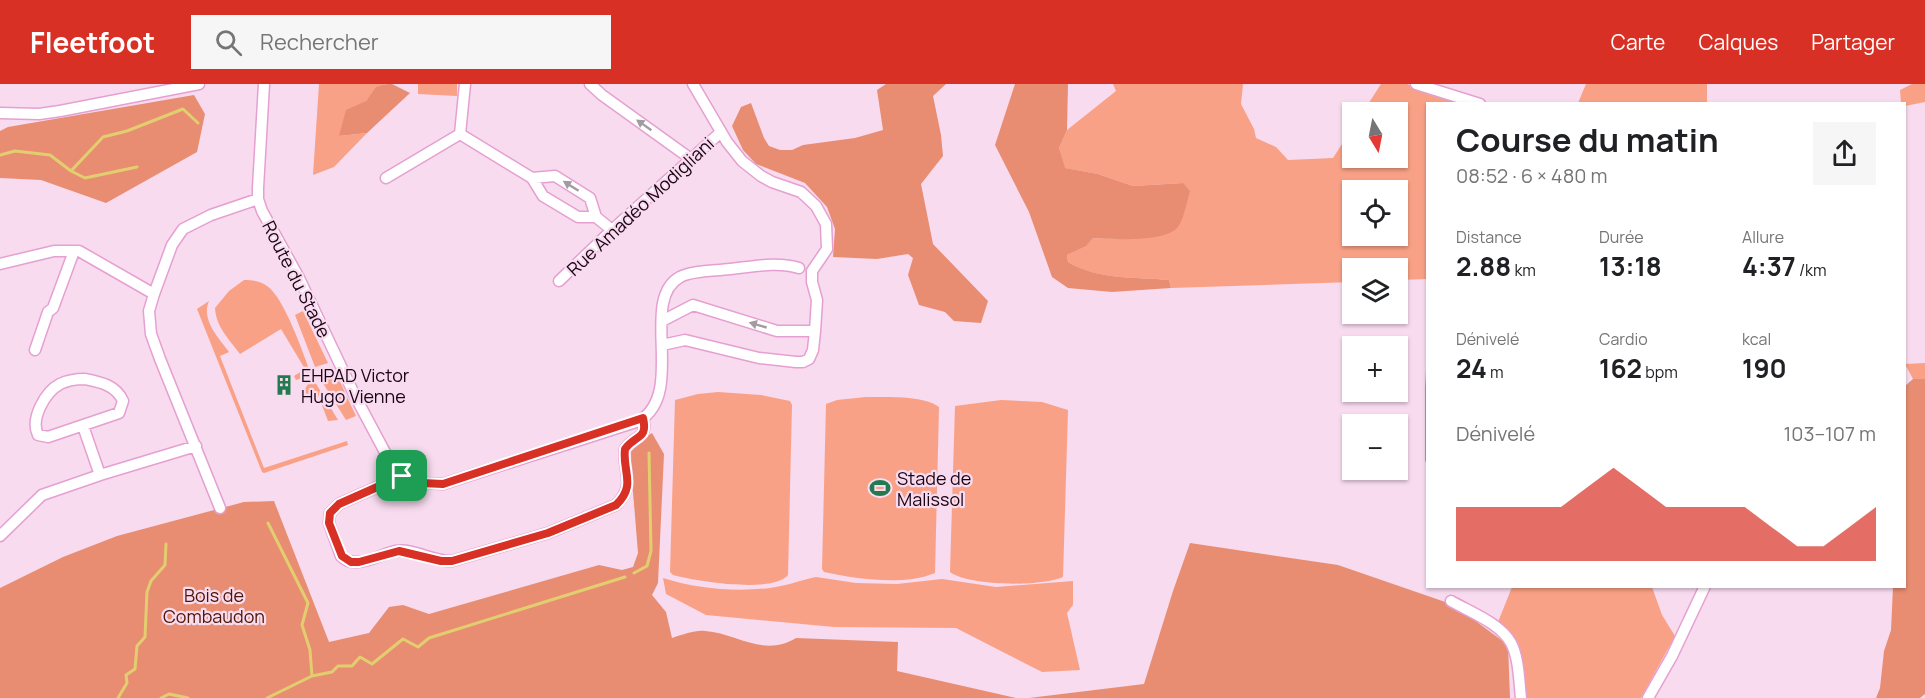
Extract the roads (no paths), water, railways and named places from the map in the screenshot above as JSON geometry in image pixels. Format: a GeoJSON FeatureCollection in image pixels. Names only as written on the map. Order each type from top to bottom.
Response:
{"type":"FeatureCollection","features":[{"type":"Feature","properties":{"kind":"street"},"geometry":{"type":"LineString","coordinates":[[0,113],[39,114],[60,111],[200,84]]}},
{"type":"Feature","properties":{"kind":"street"},"geometry":{"type":"LineString","coordinates":[[220,508],[151,334],[149,311],[172,245],[183,228],[211,215],[258,199],[264,84]]}},
{"type":"Feature","properties":{"kind":"street"},"geometry":{"type":"LineString","coordinates":[[460,134],[465,84]]}},
{"type":"Feature","properties":{"kind":"street"},"geometry":{"type":"LineString","coordinates":[[590,84],[691,159]]}},
{"type":"Feature","properties":{"kind":"street"},"geometry":{"type":"LineString","coordinates":[[662,345],[685,340],[759,358],[783,362],[803,362],[811,356],[815,331],[817,300],[812,282],[812,271],[824,256],[828,240],[826,224],[816,206],[801,192],[772,182],[751,169],[734,152],[693,84]]}},
{"type":"Feature","properties":{"kind":"street"},"geometry":{"type":"LineString","coordinates":[[1416,84],[1473,102]]}},
{"type":"Feature","properties":{"kind":"street","name":"Rue Amadéo Modigliani"},"geometry":{"type":"LineString","coordinates":[[559,281],[721,132]]}},
{"type":"Feature","properties":{"kind":"street"},"geometry":{"type":"LineString","coordinates":[[460,134],[532,178],[543,196],[578,217],[596,217]]}},
{"type":"Feature","properties":{"kind":"street"},"geometry":{"type":"LineString","coordinates":[[386,178],[460,134]]}},
{"type":"Feature","properties":{"kind":"street"},"geometry":{"type":"LineString","coordinates":[[532,178],[555,176],[590,198],[596,217],[612,230]]}},
{"type":"Feature","properties":{"kind":"street","name":"Route du Stade"},"geometry":{"type":"LineString","coordinates":[[258,199],[262,211],[299,278],[355,396],[387,456],[402,476]]}},
{"type":"Feature","properties":{"kind":"street"},"geometry":{"type":"LineString","coordinates":[[0,264],[54,251],[74,251],[87,254],[154,294]]}},
{"type":"Feature","properties":{"kind":"street"},"geometry":{"type":"LineString","coordinates":[[35,350],[48,312],[53,308],[74,251]]}},
{"type":"Feature","properties":{"kind":"street"},"geometry":{"type":"LineString","coordinates":[[643,418],[646,429],[644,433],[625,449],[628,484],[623,498],[616,505],[548,533],[452,561],[441,561],[399,551],[359,562],[345,560],[342,556],[329,523],[330,513],[339,504],[402,476],[422,483],[443,484],[649,415],[655,407],[659,392],[662,308],[666,291],[680,277],[773,265],[790,265],[799,268]]}},
{"type":"Feature","properties":{"kind":"street"},"geometry":{"type":"LineString","coordinates":[[662,321],[693,305],[777,331],[815,331]]}},
{"type":"Feature","properties":{"kind":"street"},"geometry":{"type":"LineString","coordinates":[[85,379],[102,382],[121,396],[123,401],[119,413],[83,426],[48,437],[38,435],[36,421],[41,406],[50,392],[59,384],[85,379]]}},
{"type":"Feature","properties":{"kind":"street"},"geometry":{"type":"LineString","coordinates":[[83,426],[100,475]]}},
{"type":"Feature","properties":{"kind":"street"},"geometry":{"type":"LineString","coordinates":[[0,536],[42,495],[196,446]]}},
{"type":"Feature","properties":{"kind":"street"},"geometry":{"type":"LineString","coordinates":[[1648,698],[1672,656],[1704,588]]}},
{"type":"Feature","properties":{"kind":"street"},"geometry":{"type":"LineString","coordinates":[[1451,601],[1506,635],[1514,652],[1521,698]]}},
{"type":"Feature","properties":{"kind":"waterway"},"geometry":{"type":"LineString","coordinates":[[0,155],[15,151],[50,155],[71,171],[103,137],[127,131],[183,109],[198,123]]}},
{"type":"Feature","properties":{"kind":"waterway"},"geometry":{"type":"LineString","coordinates":[[71,171],[85,178],[137,167]]}},
{"type":"Feature","properties":{"kind":"waterway"},"geometry":{"type":"LineString","coordinates":[[634,573],[647,566],[651,551],[649,453]]}},
{"type":"Feature","properties":{"kind":"waterway"},"geometry":{"type":"LineString","coordinates":[[268,523],[308,603],[302,625],[310,650],[312,676]]}},
{"type":"Feature","properties":{"kind":"waterway"},"geometry":{"type":"LineString","coordinates":[[118,698],[127,683],[126,675],[135,669],[137,646],[145,637],[147,592],[151,581],[165,565],[166,544]]}},
{"type":"Feature","properties":{"kind":"waterway"},"geometry":{"type":"LineString","coordinates":[[267,698],[312,676],[332,672],[338,666],[352,666],[360,657],[372,664],[403,639],[418,647],[429,638],[625,577]]}},
{"type":"Feature","properties":{"kind":"waterway"},"geometry":{"type":"LineString","coordinates":[[161,698],[169,694],[188,698]]}},
{"type":"Feature","properties":{"kind":"place","name":"EHPAD Victor Hugo Vienne"},"geometry":{"type":"Point","coordinates":[284,385]}},
{"type":"Feature","properties":{"kind":"place","name":"Stade de Malissol"},"geometry":{"type":"Point","coordinates":[880,488]}},
{"type":"Feature","properties":{"kind":"park label","name":"Bois de Combaudon"},"geometry":{"type":"Point","coordinates":[214,605]}}]}
